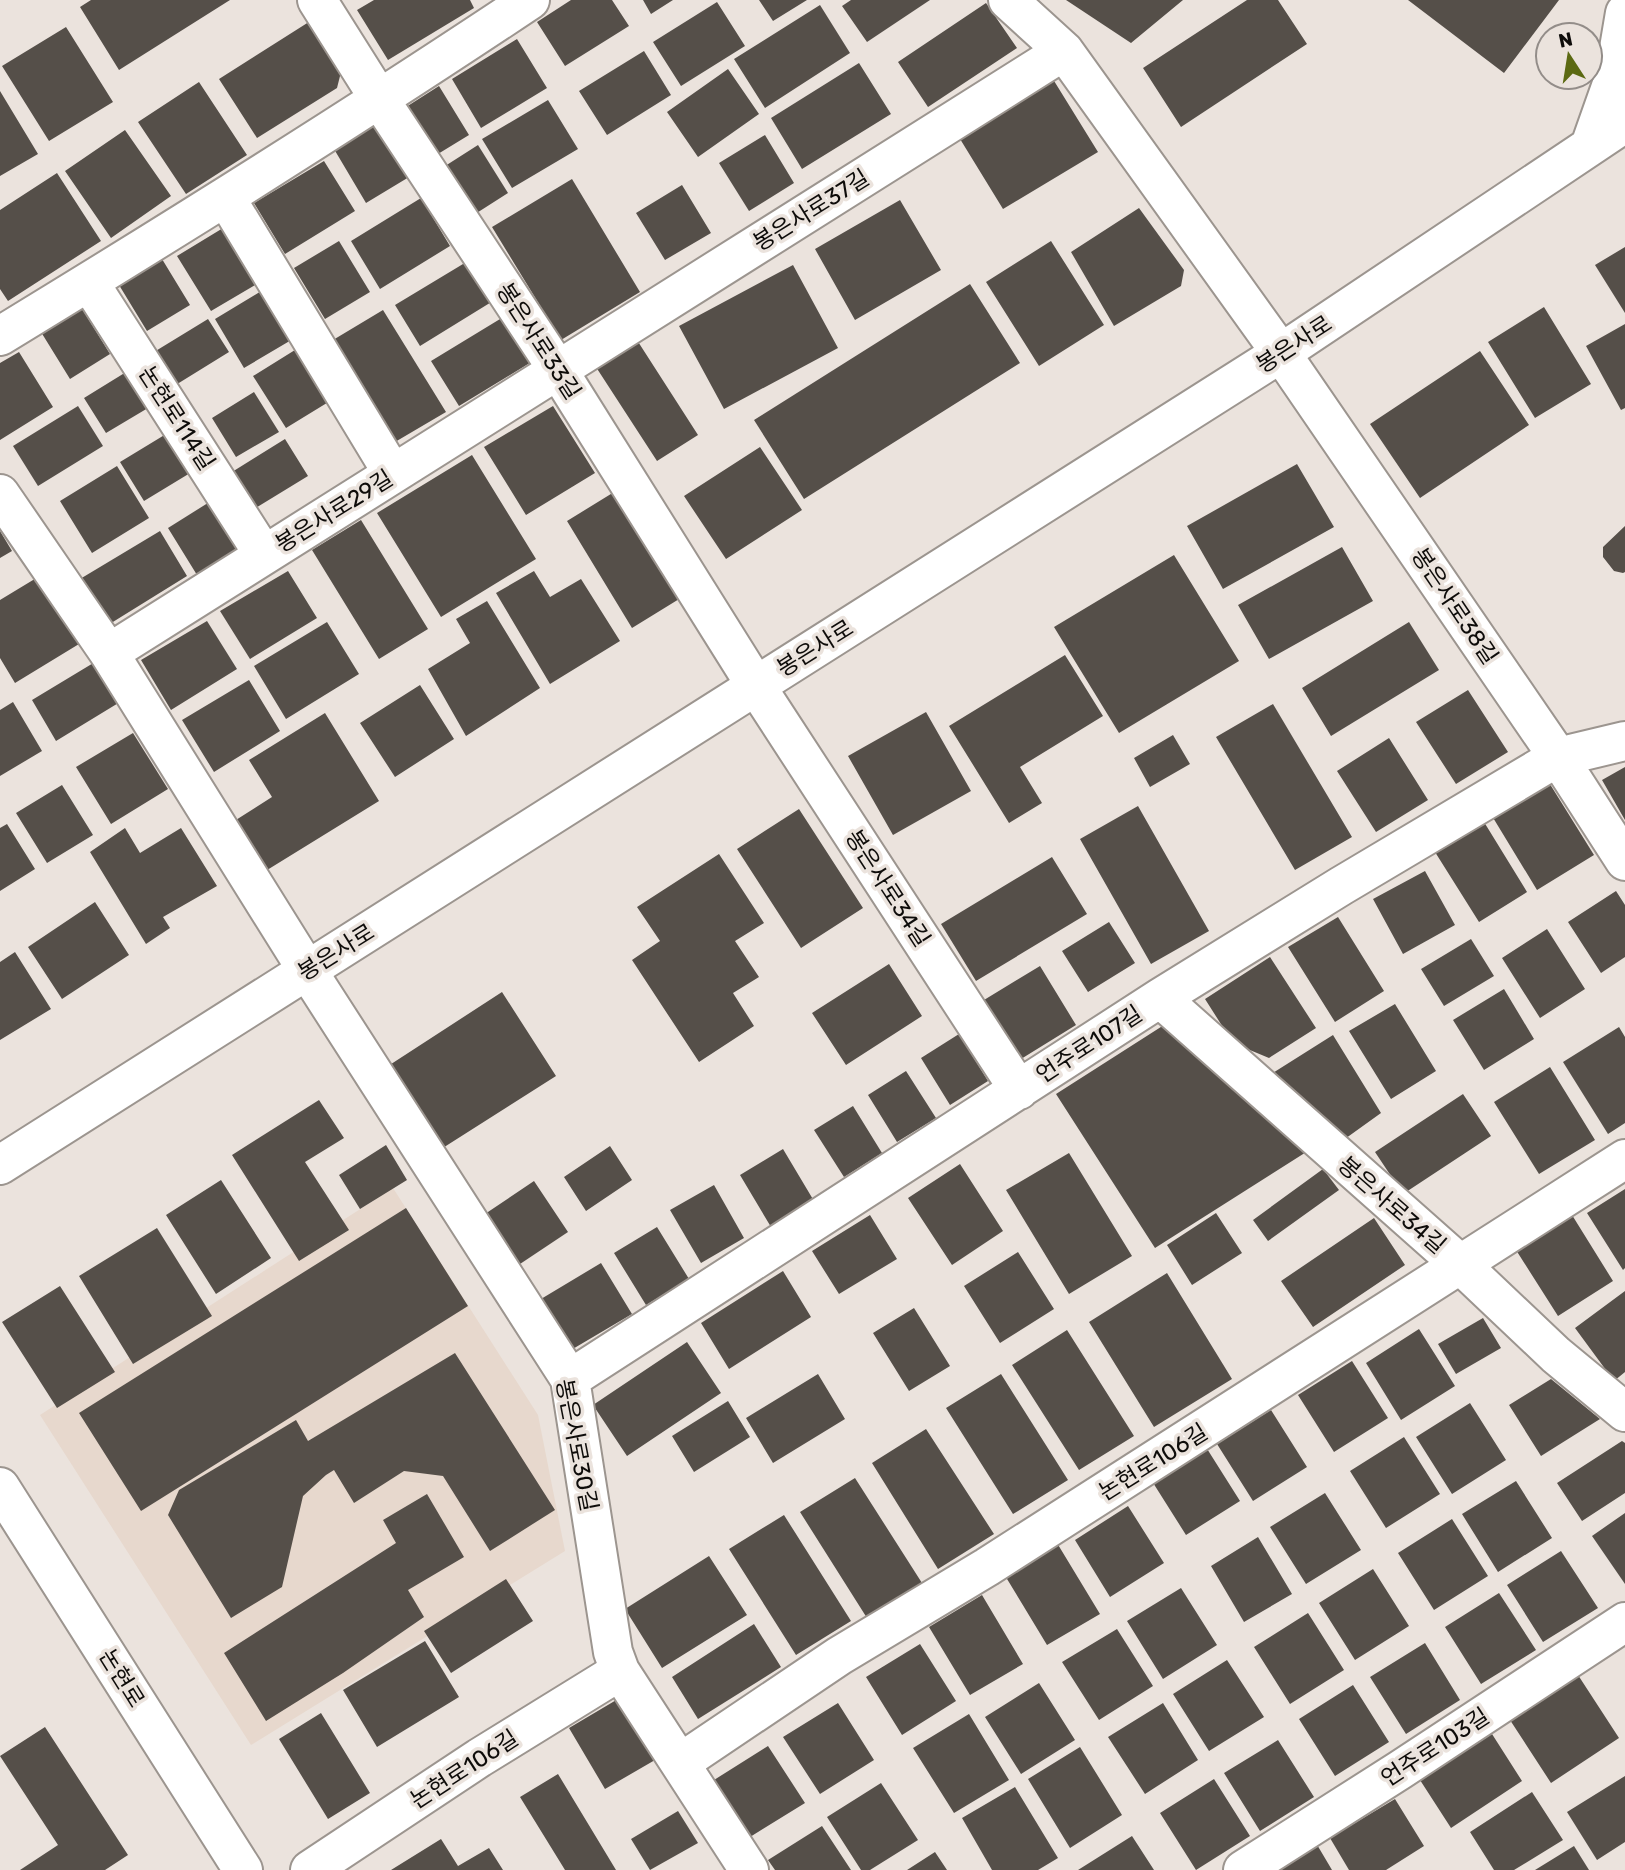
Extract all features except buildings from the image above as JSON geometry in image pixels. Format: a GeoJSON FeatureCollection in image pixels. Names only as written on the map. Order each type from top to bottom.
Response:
{"type":"FeatureCollection","features":[{"type":"Feature","properties":{"kind":"street","name":"봉은사로33길"},"geometry":{"type":"LineString","coordinates":[[317,0],[558,370],[756,686]]}},
{"type":"Feature","properties":{"kind":"street"},"geometry":{"type":"LineString","coordinates":[[0,336],[226,198],[530,0]]}},
{"type":"Feature","properties":{"kind":"street"},"geometry":{"type":"LineString","coordinates":[[1008,0],[1064,51],[1281,354]]}},
{"type":"Feature","properties":{"kind":"street"},"geometry":{"type":"LineString","coordinates":[[1590,146],[1614,78],[1625,13]]}},
{"type":"Feature","properties":{"kind":"street","name":"봉은사로37길"},"geometry":{"type":"LineString","coordinates":[[558,370],[1064,51]]}},
{"type":"Feature","properties":{"kind":"street","name":"봉은사로"},"geometry":{"type":"LineString","coordinates":[[0,1165],[1281,354],[1625,123]]}},
{"type":"Feature","properties":{"kind":"street"},"geometry":{"type":"LineString","coordinates":[[226,198],[393,474]]}},
{"type":"Feature","properties":{"kind":"street","name":"논현로114길"},"geometry":{"type":"LineString","coordinates":[[89,282],[264,555]]}},
{"type":"Feature","properties":{"kind":"street","name":"봉은사로38길"},"geometry":{"type":"LineString","coordinates":[[1281,354],[1558,757],[1625,861]]}},
{"type":"Feature","properties":{"kind":"street","name":"봉은사로29길"},"geometry":{"type":"LineString","coordinates":[[109,653],[558,370]]}},
{"type":"Feature","properties":{"kind":"street"},"geometry":{"type":"LineString","coordinates":[[0,494],[109,653],[307,970]]}},
{"type":"Feature","properties":{"kind":"street","name":"봉은사로34길"},"geometry":{"type":"LineString","coordinates":[[756,686],[1019,1090]]}},
{"type":"Feature","properties":{"kind":"street","name":"언주로107길"},"geometry":{"type":"LineString","coordinates":[[570,1379],[1160,998],[1341,886],[1558,757],[1625,741]]}},
{"type":"Feature","properties":{"kind":"street","name":"봉은사로30길"},"geometry":{"type":"LineString","coordinates":[[307,970],[570,1379],[613,1652],[620,1671],[749,1870]]}},
{"type":"Feature","properties":{"kind":"street","name":"봉은사로34길"},"geometry":{"type":"LineString","coordinates":[[1160,998],[1461,1265],[1556,1354],[1625,1412]]}},
{"type":"Feature","properties":{"kind":"street","name":"논현로106길"},"geometry":{"type":"LineString","coordinates":[[680,1763],[839,1656],[987,1567],[1625,1159]]}},
{"type":"Feature","properties":{"kind":"street","name":"논현로"},"geometry":{"type":"LineString","coordinates":[[4,1501],[243,1870]]}},
{"type":"Feature","properties":{"kind":"street","name":"언주로103길"},"geometry":{"type":"LineString","coordinates":[[1243,1870],[1625,1622]]}},
{"type":"Feature","properties":{"kind":"street","name":"논현로106길"},"geometry":{"type":"LineString","coordinates":[[310,1870],[479,1758],[620,1671]]}},
{"type":"Feature","properties":{"kind":"shaded area"},"geometry":{"type":"Polygon","coordinates":[[[393,1188],[538,1415],[565,1551],[251,1745],[40,1415],[393,1188]]]}}]}
